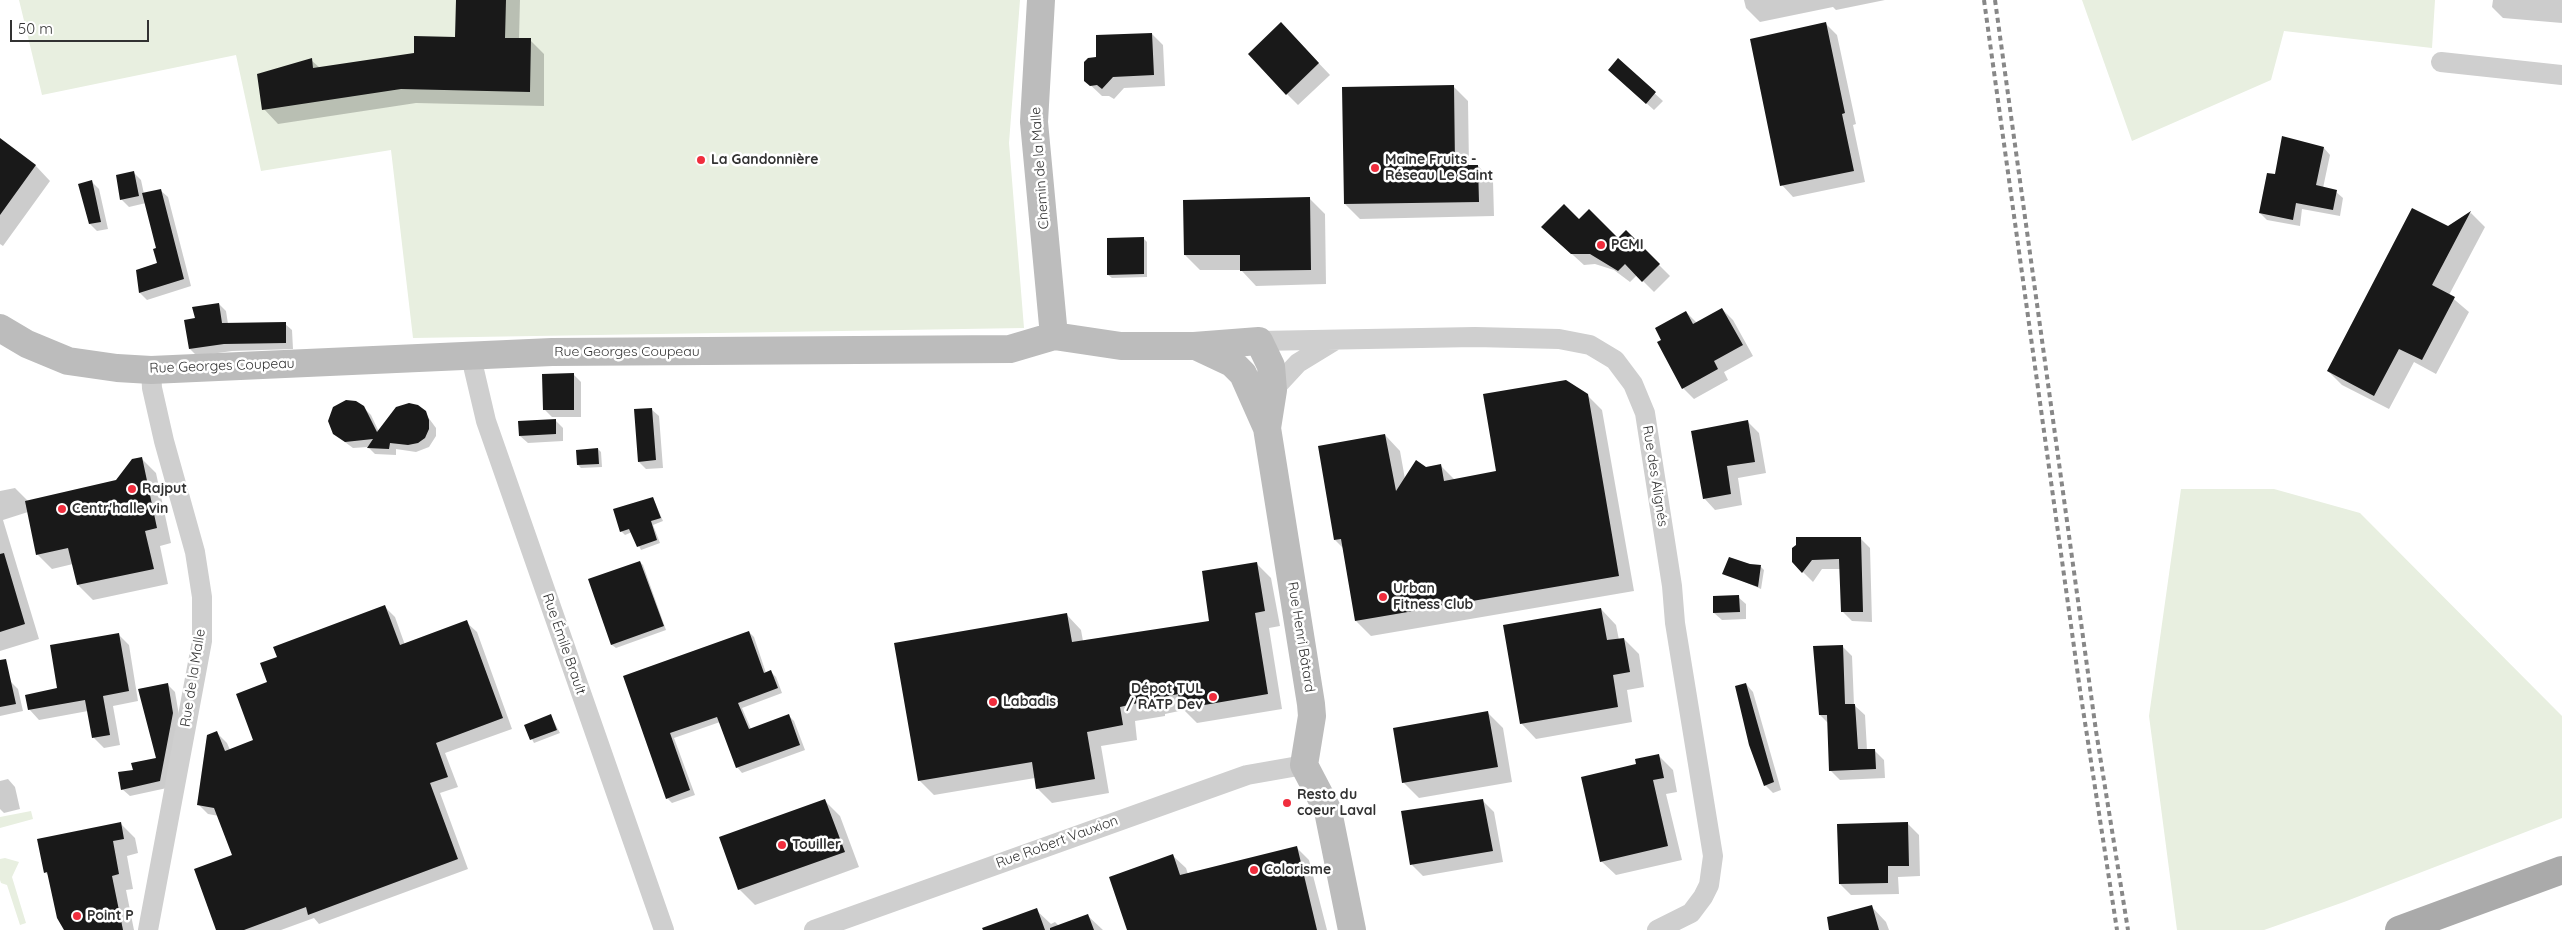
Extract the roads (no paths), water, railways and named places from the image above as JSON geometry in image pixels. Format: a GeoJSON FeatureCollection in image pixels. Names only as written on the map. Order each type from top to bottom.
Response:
{"type":"FeatureCollection","features":[{"type":"Feature","properties":{"kind":"main road"},"geometry":{"type":"LineString","coordinates":[[2399,930],[2562,870]]}},
{"type":"Feature","properties":{"kind":"main road"},"geometry":{"type":"LineString","coordinates":[[2448,930],[2562,889]]}},
{"type":"Feature","properties":{"kind":"street","name":"Chemin de la Malle"},"geometry":{"type":"LineString","coordinates":[[1040,0],[1034,122],[1054,336]]}},
{"type":"Feature","properties":{"kind":"street"},"geometry":{"type":"LineString","coordinates":[[2441,62],[2562,75]]}},
{"type":"Feature","properties":{"kind":"street","name":"Rue Georges Coupeau"},"geometry":{"type":"LineString","coordinates":[[0,328],[27,344],[68,361],[117,368],[151,370],[552,352],[1010,349],[1054,336],[1121,346],[1194,346],[1259,341]]}},
{"type":"Feature","properties":{"kind":"street","name":"Rue des Alignés"},"geometry":{"type":"LineString","coordinates":[[1259,341],[1334,341],[1475,336],[1559,339],[1590,346],[1615,360],[1633,384],[1645,413],[1672,586],[1675,623],[1713,856],[1709,885],[1691,913],[1657,930]]}},
{"type":"Feature","properties":{"kind":"street"},"geometry":{"type":"LineString","coordinates":[[1259,341],[1272,378]]}},
{"type":"Feature","properties":{"kind":"street"},"geometry":{"type":"LineString","coordinates":[[1272,378],[1334,341]]}},
{"type":"Feature","properties":{"kind":"street"},"geometry":{"type":"LineString","coordinates":[[1194,346],[1232,362],[1252,367],[1272,378]]}},
{"type":"Feature","properties":{"kind":"street","name":"Rue Émile Brault"},"geometry":{"type":"LineString","coordinates":[[471,357],[486,421],[664,930]]}},
{"type":"Feature","properties":{"kind":"street"},"geometry":{"type":"LineString","coordinates":[[1232,362],[1243,374],[1250,386],[1267,428]]}},
{"type":"Feature","properties":{"kind":"street","name":"Rue de la Malle"},"geometry":{"type":"LineString","coordinates":[[148,930],[202,641],[202,597],[195,552],[160,424],[152,388],[151,370]]}},
{"type":"Feature","properties":{"kind":"street","name":"Rue Henri Bâtard"},"geometry":{"type":"LineString","coordinates":[[1272,378],[1267,428],[1312,716],[1304,765]]}},
{"type":"Feature","properties":{"kind":"street"},"geometry":{"type":"LineString","coordinates":[[1304,765],[1328,811],[1352,930]]}},
{"type":"Feature","properties":{"kind":"street","name":"Rue Robert Vauxion"},"geometry":{"type":"LineString","coordinates":[[814,930],[1247,775],[1304,765]]}},
{"type":"Feature","properties":{"kind":"railway"},"geometry":{"type":"LineString","coordinates":[[1984,0],[2080,690],[2117,930]]}},
{"type":"Feature","properties":{"kind":"railway"},"geometry":{"type":"LineString","coordinates":[[1995,0],[2096,731],[2128,930]]}},
{"type":"Feature","properties":{"kind":"place","name":"La Gandonnière"},"geometry":{"type":"Point","coordinates":[701,160]}},
{"type":"Feature","properties":{"kind":"place","name":"Maine Fruits - Réseau Le Saint"},"geometry":{"type":"Point","coordinates":[1375,168]}},
{"type":"Feature","properties":{"kind":"place","name":"PCMI"},"geometry":{"type":"Point","coordinates":[1601,245]}},
{"type":"Feature","properties":{"kind":"place","name":"Rajput"},"geometry":{"type":"Point","coordinates":[132,489]}},
{"type":"Feature","properties":{"kind":"place","name":"Centr'halle vin"},"geometry":{"type":"Point","coordinates":[62,509]}},
{"type":"Feature","properties":{"kind":"place","name":"Urban Fitness Club"},"geometry":{"type":"Point","coordinates":[1383,597]}},
{"type":"Feature","properties":{"kind":"place","name":"Dépot TUL / RATP Dev"},"geometry":{"type":"Point","coordinates":[1213,697]}},
{"type":"Feature","properties":{"kind":"place","name":"Labadis"},"geometry":{"type":"Point","coordinates":[993,702]}},
{"type":"Feature","properties":{"kind":"place","name":"Resto du coeur Laval"},"geometry":{"type":"Point","coordinates":[1287,803]}},
{"type":"Feature","properties":{"kind":"place","name":"Touiller"},"geometry":{"type":"Point","coordinates":[782,845]}},
{"type":"Feature","properties":{"kind":"place","name":"Colorisme"},"geometry":{"type":"Point","coordinates":[1254,870]}},
{"type":"Feature","properties":{"kind":"place","name":"Point P"},"geometry":{"type":"Point","coordinates":[77,916]}}]}
